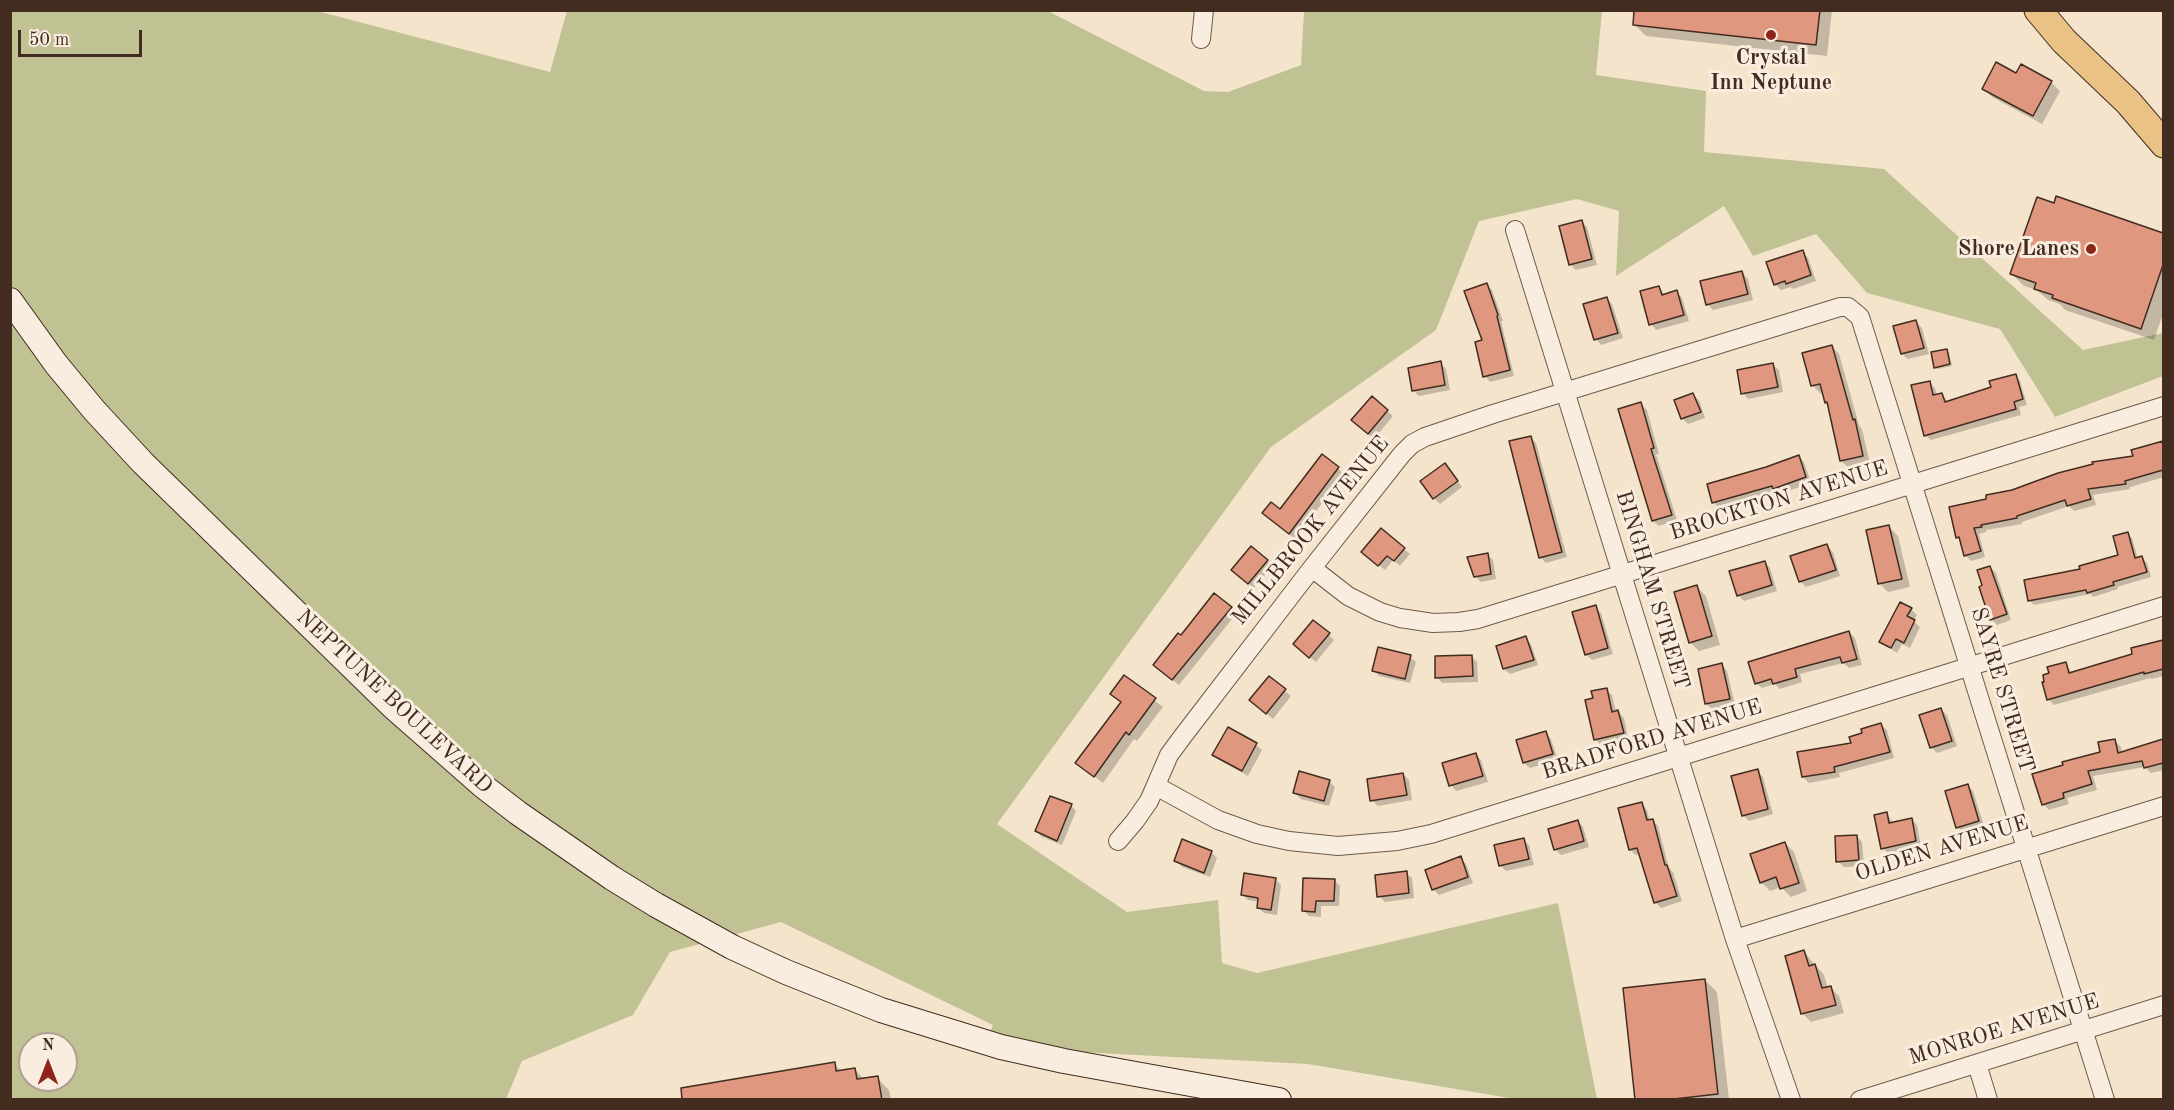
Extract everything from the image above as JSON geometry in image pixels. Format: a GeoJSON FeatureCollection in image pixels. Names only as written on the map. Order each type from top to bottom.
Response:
{"type":"FeatureCollection","features":[{"type":"Feature","properties":{"kind":"main road"},"geometry":{"type":"LineString","coordinates":[[2027,10],[2064,41],[2128,102],[2163,144]]}},
{"type":"Feature","properties":{"kind":"main road"},"geometry":{"type":"LineString","coordinates":[[2038,10],[2064,41]]}},
{"type":"Feature","properties":{"kind":"street"},"geometry":{"type":"LineString","coordinates":[[1201,39],[1204,10]]}},
{"type":"Feature","properties":{"kind":"street","name":"BINGHAM STREET"},"geometry":{"type":"LineString","coordinates":[[1515,230],[1735,939],[1791,1100]]}},
{"type":"Feature","properties":{"kind":"street","name":"NEPTUNE BOULEVARD"},"geometry":{"type":"LineString","coordinates":[[10,300],[56,364],[122,440],[393,707],[436,747],[518,813],[638,894],[732,947],[786,972],[881,1010],[938,1029],[1001,1047],[1064,1061],[1279,1100]]}},
{"type":"Feature","properties":{"kind":"street","name":"MILLBROOK AVENUE"},"geometry":{"type":"LineString","coordinates":[[1118,841],[1149,801],[1169,755],[1183,735],[1312,568],[1412,444],[1425,437],[1840,307]]}},
{"type":"Feature","properties":{"kind":"street","name":"SAYRE STREET"},"geometry":{"type":"LineString","coordinates":[[1840,307],[1848,307],[1860,316],[2105,1100]]}},
{"type":"Feature","properties":{"kind":"street","name":"BROCKTON AVENUE"},"geometry":{"type":"LineString","coordinates":[[1312,568],[1363,605],[1400,618],[1433,623],[1478,619],[2163,406]]}},
{"type":"Feature","properties":{"kind":"street","name":"BRADFORD AVENUE"},"geometry":{"type":"LineString","coordinates":[[1156,786],[1218,820],[1257,834],[1312,844],[1362,846],[1397,842],[1431,834],[2163,606]]}},
{"type":"Feature","properties":{"kind":"street","name":"OLDEN AVENUE"},"geometry":{"type":"LineString","coordinates":[[1735,939],[2163,806]]}},
{"type":"Feature","properties":{"kind":"street","name":"MONROE AVENUE"},"geometry":{"type":"LineString","coordinates":[[1860,1100],[2163,1005]]}},
{"type":"Feature","properties":{"kind":"street"},"geometry":{"type":"LineString","coordinates":[[1977,1064],[1988,1100]]}},
{"type":"Feature","properties":{"kind":"green space"},"geometry":{"type":"Polygon","coordinates":[[[10,11],[317,11],[550,72],[567,11],[1048,11],[1204,91],[1228,92],[1301,65],[1304,11],[1602,11],[1596,75],[1706,91],[1704,152],[1884,169],[2083,350],[2163,333],[2163,376],[2055,417],[2000,329],[1867,293],[1816,234],[1753,256],[1724,206],[1616,276],[1619,211],[1577,199],[1479,221],[1436,330],[1271,447],[997,824],[1127,912],[1218,900],[1222,963],[1257,973],[1558,903],[1597,1099],[1515,1099],[1308,1064],[984,1047],[993,1025],[781,922],[670,952],[633,1015],[522,1061],[506,1099],[11,1099],[10,11]]]}},
{"type":"Feature","properties":{"kind":"building","name":"Crystal Inn Neptune"},"geometry":{"type":"Polygon","coordinates":[[[1634,10],[1820,10],[1816,45],[1633,25],[1634,10]]]}},
{"type":"Feature","properties":{"kind":"building"},"geometry":{"type":"Polygon","coordinates":[[[1996,62],[2016,73],[2021,64],[2052,81],[2033,116],[1982,89],[1996,62]]]}},
{"type":"Feature","properties":{"kind":"building","name":"Shore Lanes"},"geometry":{"type":"Polygon","coordinates":[[[2056,196],[2163,233],[2163,265],[2141,329],[2052,298],[2053,295],[2034,289],[2036,283],[2010,274],[2037,197],[2054,203],[2056,196]]]}},
{"type":"Feature","properties":{"kind":"building"},"geometry":{"type":"Polygon","coordinates":[[[1582,220],[1592,259],[1569,265],[1559,226],[1582,220]]]}},
{"type":"Feature","properties":{"kind":"building"},"geometry":{"type":"Polygon","coordinates":[[[1803,250],[1811,275],[1786,284],[1785,281],[1774,285],[1766,262],[1803,250]]]}},
{"type":"Feature","properties":{"kind":"building"},"geometry":{"type":"Polygon","coordinates":[[[1742,271],[1748,294],[1706,305],[1700,281],[1742,271]]]}},
{"type":"Feature","properties":{"kind":"building"},"geometry":{"type":"Polygon","coordinates":[[[1487,283],[1498,315],[1510,370],[1483,377],[1475,342],[1482,340],[1464,291],[1487,283]]]}},
{"type":"Feature","properties":{"kind":"building"},"geometry":{"type":"Polygon","coordinates":[[[1659,286],[1662,295],[1677,290],[1684,315],[1649,325],[1640,291],[1659,286]]]}},
{"type":"Feature","properties":{"kind":"building"},"geometry":{"type":"Polygon","coordinates":[[[1607,297],[1618,333],[1594,340],[1583,304],[1607,297]]]}},
{"type":"Feature","properties":{"kind":"building"},"geometry":{"type":"Polygon","coordinates":[[[1916,320],[1924,348],[1901,354],[1893,326],[1916,320]]]}},
{"type":"Feature","properties":{"kind":"building"},"geometry":{"type":"Polygon","coordinates":[[[1832,345],[1853,420],[1855,419],[1863,456],[1840,461],[1827,402],[1825,403],[1820,384],[1811,386],[1802,353],[1832,345]]]}},
{"type":"Feature","properties":{"kind":"building"},"geometry":{"type":"Polygon","coordinates":[[[1947,349],[1950,364],[1934,368],[1931,352],[1947,349]]]}},
{"type":"Feature","properties":{"kind":"building"},"geometry":{"type":"Polygon","coordinates":[[[1441,361],[1445,385],[1412,391],[1408,368],[1441,361]]]}},
{"type":"Feature","properties":{"kind":"building"},"geometry":{"type":"Polygon","coordinates":[[[1773,363],[1778,387],[1741,394],[1737,370],[1773,363]]]}},
{"type":"Feature","properties":{"kind":"building"},"geometry":{"type":"Polygon","coordinates":[[[2016,374],[2023,399],[2014,402],[2016,409],[1924,436],[1911,385],[1930,381],[1933,395],[1942,393],[1945,402],[1991,387],[1989,381],[2016,374]]]}},
{"type":"Feature","properties":{"kind":"building"},"geometry":{"type":"Polygon","coordinates":[[[1693,393],[1701,412],[1681,419],[1674,400],[1693,393]]]}},
{"type":"Feature","properties":{"kind":"building"},"geometry":{"type":"Polygon","coordinates":[[[1372,396],[1388,410],[1368,434],[1351,420],[1372,396]]]}},
{"type":"Feature","properties":{"kind":"building"},"geometry":{"type":"Polygon","coordinates":[[[1641,402],[1654,448],[1651,449],[1672,515],[1652,521],[1618,409],[1641,402]]]}},
{"type":"Feature","properties":{"kind":"building"},"geometry":{"type":"Polygon","coordinates":[[[1531,436],[1562,552],[1539,558],[1509,441],[1531,436]]]}},
{"type":"Feature","properties":{"kind":"building"},"geometry":{"type":"Polygon","coordinates":[[[2163,441],[2163,470],[2125,481],[2126,484],[2088,489],[2091,499],[2067,506],[2065,500],[2017,516],[2017,518],[1974,528],[1981,551],[1964,556],[1959,537],[1956,538],[1949,507],[1986,499],[1986,495],[2012,490],[2058,473],[2093,464],[2092,462],[2133,456],[2131,450],[2163,441]]]}},
{"type":"Feature","properties":{"kind":"building"},"geometry":{"type":"Polygon","coordinates":[[[1322,454],[1339,467],[1289,534],[1262,513],[1271,502],[1280,509],[1322,454]]]}},
{"type":"Feature","properties":{"kind":"building"},"geometry":{"type":"Polygon","coordinates":[[[1799,455],[1806,477],[1773,489],[1772,486],[1712,503],[1707,484],[1799,455]]]}},
{"type":"Feature","properties":{"kind":"building"},"geometry":{"type":"Polygon","coordinates":[[[1445,463],[1458,481],[1433,499],[1420,481],[1445,463]]]}},
{"type":"Feature","properties":{"kind":"building"},"geometry":{"type":"Polygon","coordinates":[[[1889,525],[1902,579],[1878,584],[1866,530],[1889,525]]]}},
{"type":"Feature","properties":{"kind":"building"},"geometry":{"type":"Polygon","coordinates":[[[1381,528],[1405,548],[1394,561],[1387,556],[1378,566],[1361,552],[1381,528]]]}},
{"type":"Feature","properties":{"kind":"building"},"geometry":{"type":"Polygon","coordinates":[[[2128,532],[2135,558],[2142,556],[2147,572],[2087,593],[2086,590],[2028,601],[2024,580],[2080,569],[2079,566],[2118,555],[2113,536],[2128,532]]]}},
{"type":"Feature","properties":{"kind":"building"},"geometry":{"type":"Polygon","coordinates":[[[1827,544],[1836,570],[1799,582],[1790,556],[1827,544]]]}},
{"type":"Feature","properties":{"kind":"building"},"geometry":{"type":"Polygon","coordinates":[[[1251,546],[1268,560],[1248,584],[1231,570],[1251,546]]]}},
{"type":"Feature","properties":{"kind":"building"},"geometry":{"type":"Polygon","coordinates":[[[1488,553],[1491,574],[1474,577],[1467,557],[1488,553]]]}},
{"type":"Feature","properties":{"kind":"building"},"geometry":{"type":"Polygon","coordinates":[[[1765,561],[1772,585],[1737,596],[1729,571],[1765,561]]]}},
{"type":"Feature","properties":{"kind":"building"},"geometry":{"type":"Polygon","coordinates":[[[1990,566],[2007,614],[1990,620],[1979,587],[1982,585],[1977,570],[1990,566]]]}},
{"type":"Feature","properties":{"kind":"building"},"geometry":{"type":"Polygon","coordinates":[[[1697,585],[1712,636],[1689,643],[1674,592],[1697,585]]]}},
{"type":"Feature","properties":{"kind":"building"},"geometry":{"type":"Polygon","coordinates":[[[1214,593],[1232,607],[1172,680],[1153,665],[1178,633],[1181,635],[1214,593]]]}},
{"type":"Feature","properties":{"kind":"building"},"geometry":{"type":"Polygon","coordinates":[[[1900,602],[1912,608],[1907,616],[1915,620],[1904,643],[1896,639],[1891,648],[1879,642],[1900,602]]]}},
{"type":"Feature","properties":{"kind":"building"},"geometry":{"type":"Polygon","coordinates":[[[1596,605],[1608,648],[1585,655],[1572,612],[1596,605]]]}},
{"type":"Feature","properties":{"kind":"building"},"geometry":{"type":"Polygon","coordinates":[[[1313,620],[1330,633],[1309,658],[1293,644],[1313,620]]]}},
{"type":"Feature","properties":{"kind":"building"},"geometry":{"type":"Polygon","coordinates":[[[1849,631],[1857,659],[1842,663],[1840,657],[1795,669],[1797,677],[1773,684],[1771,679],[1755,684],[1748,662],[1849,631]]]}},
{"type":"Feature","properties":{"kind":"building"},"geometry":{"type":"Polygon","coordinates":[[[1526,636],[1534,660],[1503,669],[1496,646],[1526,636]]]}},
{"type":"Feature","properties":{"kind":"building"},"geometry":{"type":"Polygon","coordinates":[[[2163,640],[2163,669],[2144,674],[2144,672],[2047,700],[2042,682],[2044,682],[2043,675],[2049,673],[2047,667],[2066,662],[2069,673],[2132,654],[2131,648],[2163,640]]]}},
{"type":"Feature","properties":{"kind":"building"},"geometry":{"type":"Polygon","coordinates":[[[1378,647],[1411,655],[1405,679],[1372,671],[1378,647]]]}},
{"type":"Feature","properties":{"kind":"building"},"geometry":{"type":"Polygon","coordinates":[[[1472,655],[1473,676],[1435,678],[1435,656],[1472,655]]]}},
{"type":"Feature","properties":{"kind":"building"},"geometry":{"type":"Polygon","coordinates":[[[1722,663],[1730,699],[1705,704],[1698,669],[1722,663]]]}},
{"type":"Feature","properties":{"kind":"building"},"geometry":{"type":"Polygon","coordinates":[[[1124,675],[1156,698],[1129,735],[1126,732],[1094,777],[1075,763],[1121,702],[1110,694],[1124,675]]]}},
{"type":"Feature","properties":{"kind":"building"},"geometry":{"type":"Polygon","coordinates":[[[1269,676],[1286,689],[1266,714],[1249,700],[1269,676]]]}},
{"type":"Feature","properties":{"kind":"building"},"geometry":{"type":"Polygon","coordinates":[[[1607,688],[1612,712],[1618,710],[1624,733],[1594,740],[1585,700],[1593,698],[1591,691],[1607,688]]]}},
{"type":"Feature","properties":{"kind":"building"},"geometry":{"type":"Polygon","coordinates":[[[1941,708],[1952,741],[1930,748],[1919,715],[1941,708]]]}},
{"type":"Feature","properties":{"kind":"building"},"geometry":{"type":"Polygon","coordinates":[[[1881,723],[1890,752],[1834,767],[1835,772],[1802,777],[1797,752],[1851,743],[1849,737],[1862,733],[1861,729],[1881,723]]]}},
{"type":"Feature","properties":{"kind":"building"},"geometry":{"type":"Polygon","coordinates":[[[1228,727],[1257,743],[1242,771],[1212,755],[1228,727]]]}},
{"type":"Feature","properties":{"kind":"building"},"geometry":{"type":"Polygon","coordinates":[[[1546,731],[1553,754],[1523,763],[1516,740],[1546,731]]]}},
{"type":"Feature","properties":{"kind":"building"},"geometry":{"type":"Polygon","coordinates":[[[2115,739],[2118,753],[2163,739],[2163,763],[2144,768],[2142,761],[2088,771],[2092,784],[2063,793],[2064,798],[2042,805],[2032,774],[2063,765],[2062,762],[2100,752],[2098,742],[2115,739]]]}},
{"type":"Feature","properties":{"kind":"building"},"geometry":{"type":"Polygon","coordinates":[[[1476,753],[1483,776],[1449,786],[1442,763],[1476,753]]]}},
{"type":"Feature","properties":{"kind":"building"},"geometry":{"type":"Polygon","coordinates":[[[1758,769],[1768,809],[1742,816],[1731,776],[1758,769]]]}},
{"type":"Feature","properties":{"kind":"building"},"geometry":{"type":"Polygon","coordinates":[[[1299,771],[1330,780],[1324,801],[1293,793],[1299,771]]]}},
{"type":"Feature","properties":{"kind":"building"},"geometry":{"type":"Polygon","coordinates":[[[1403,773],[1407,795],[1370,801],[1367,779],[1403,773]]]}},
{"type":"Feature","properties":{"kind":"building"},"geometry":{"type":"Polygon","coordinates":[[[1968,784],[1979,821],[1956,828],[1945,791],[1968,784]]]}},
{"type":"Feature","properties":{"kind":"building"},"geometry":{"type":"Polygon","coordinates":[[[1050,796],[1072,804],[1057,841],[1035,831],[1050,796]]]}},
{"type":"Feature","properties":{"kind":"building"},"geometry":{"type":"Polygon","coordinates":[[[1642,802],[1647,820],[1653,819],[1665,865],[1667,865],[1677,896],[1654,903],[1637,848],[1629,850],[1618,808],[1642,802]]]}},
{"type":"Feature","properties":{"kind":"building"},"geometry":{"type":"Polygon","coordinates":[[[1887,812],[1889,823],[1912,818],[1916,841],[1881,849],[1874,815],[1887,812]]]}},
{"type":"Feature","properties":{"kind":"building"},"geometry":{"type":"Polygon","coordinates":[[[1578,820],[1584,841],[1554,850],[1548,829],[1578,820]]]}},
{"type":"Feature","properties":{"kind":"building"},"geometry":{"type":"Polygon","coordinates":[[[1857,835],[1859,860],[1836,862],[1835,836],[1857,835]]]}},
{"type":"Feature","properties":{"kind":"building"},"geometry":{"type":"Polygon","coordinates":[[[1524,838],[1529,859],[1499,866],[1494,845],[1524,838]]]}},
{"type":"Feature","properties":{"kind":"building"},"geometry":{"type":"Polygon","coordinates":[[[1182,839],[1212,851],[1204,873],[1174,861],[1182,839]]]}},
{"type":"Feature","properties":{"kind":"building"},"geometry":{"type":"Polygon","coordinates":[[[1785,842],[1799,883],[1780,889],[1776,877],[1760,883],[1750,854],[1785,842]]]}},
{"type":"Feature","properties":{"kind":"building"},"geometry":{"type":"Polygon","coordinates":[[[1461,856],[1468,877],[1432,890],[1425,870],[1461,856]]]}},
{"type":"Feature","properties":{"kind":"building"},"geometry":{"type":"Polygon","coordinates":[[[1407,871],[1409,893],[1377,897],[1375,875],[1407,871]]]}},
{"type":"Feature","properties":{"kind":"building"},"geometry":{"type":"Polygon","coordinates":[[[1244,873],[1276,878],[1271,910],[1257,908],[1258,898],[1241,895],[1244,873]]]}},
{"type":"Feature","properties":{"kind":"building"},"geometry":{"type":"Polygon","coordinates":[[[1303,878],[1335,879],[1334,901],[1316,901],[1315,912],[1302,911],[1303,878]]]}},
{"type":"Feature","properties":{"kind":"building"},"geometry":{"type":"Polygon","coordinates":[[[1804,950],[1809,966],[1815,964],[1822,988],[1831,986],[1836,1005],[1801,1014],[1785,956],[1804,950]]]}},
{"type":"Feature","properties":{"kind":"building"},"geometry":{"type":"Polygon","coordinates":[[[1705,979],[1718,1094],[1665,1100],[1635,1100],[1623,988],[1705,979]]]}},
{"type":"Feature","properties":{"kind":"building"},"geometry":{"type":"Polygon","coordinates":[[[835,1062],[836,1071],[855,1068],[857,1079],[878,1076],[882,1100],[682,1100],[681,1088],[835,1062]]]}},
{"type":"Feature","properties":{"kind":"place","name":"Crystal Inn Neptune"},"geometry":{"type":"Point","coordinates":[1771,35]}},
{"type":"Feature","properties":{"kind":"place","name":"Shore Lanes"},"geometry":{"type":"Point","coordinates":[2091,249]}}]}
